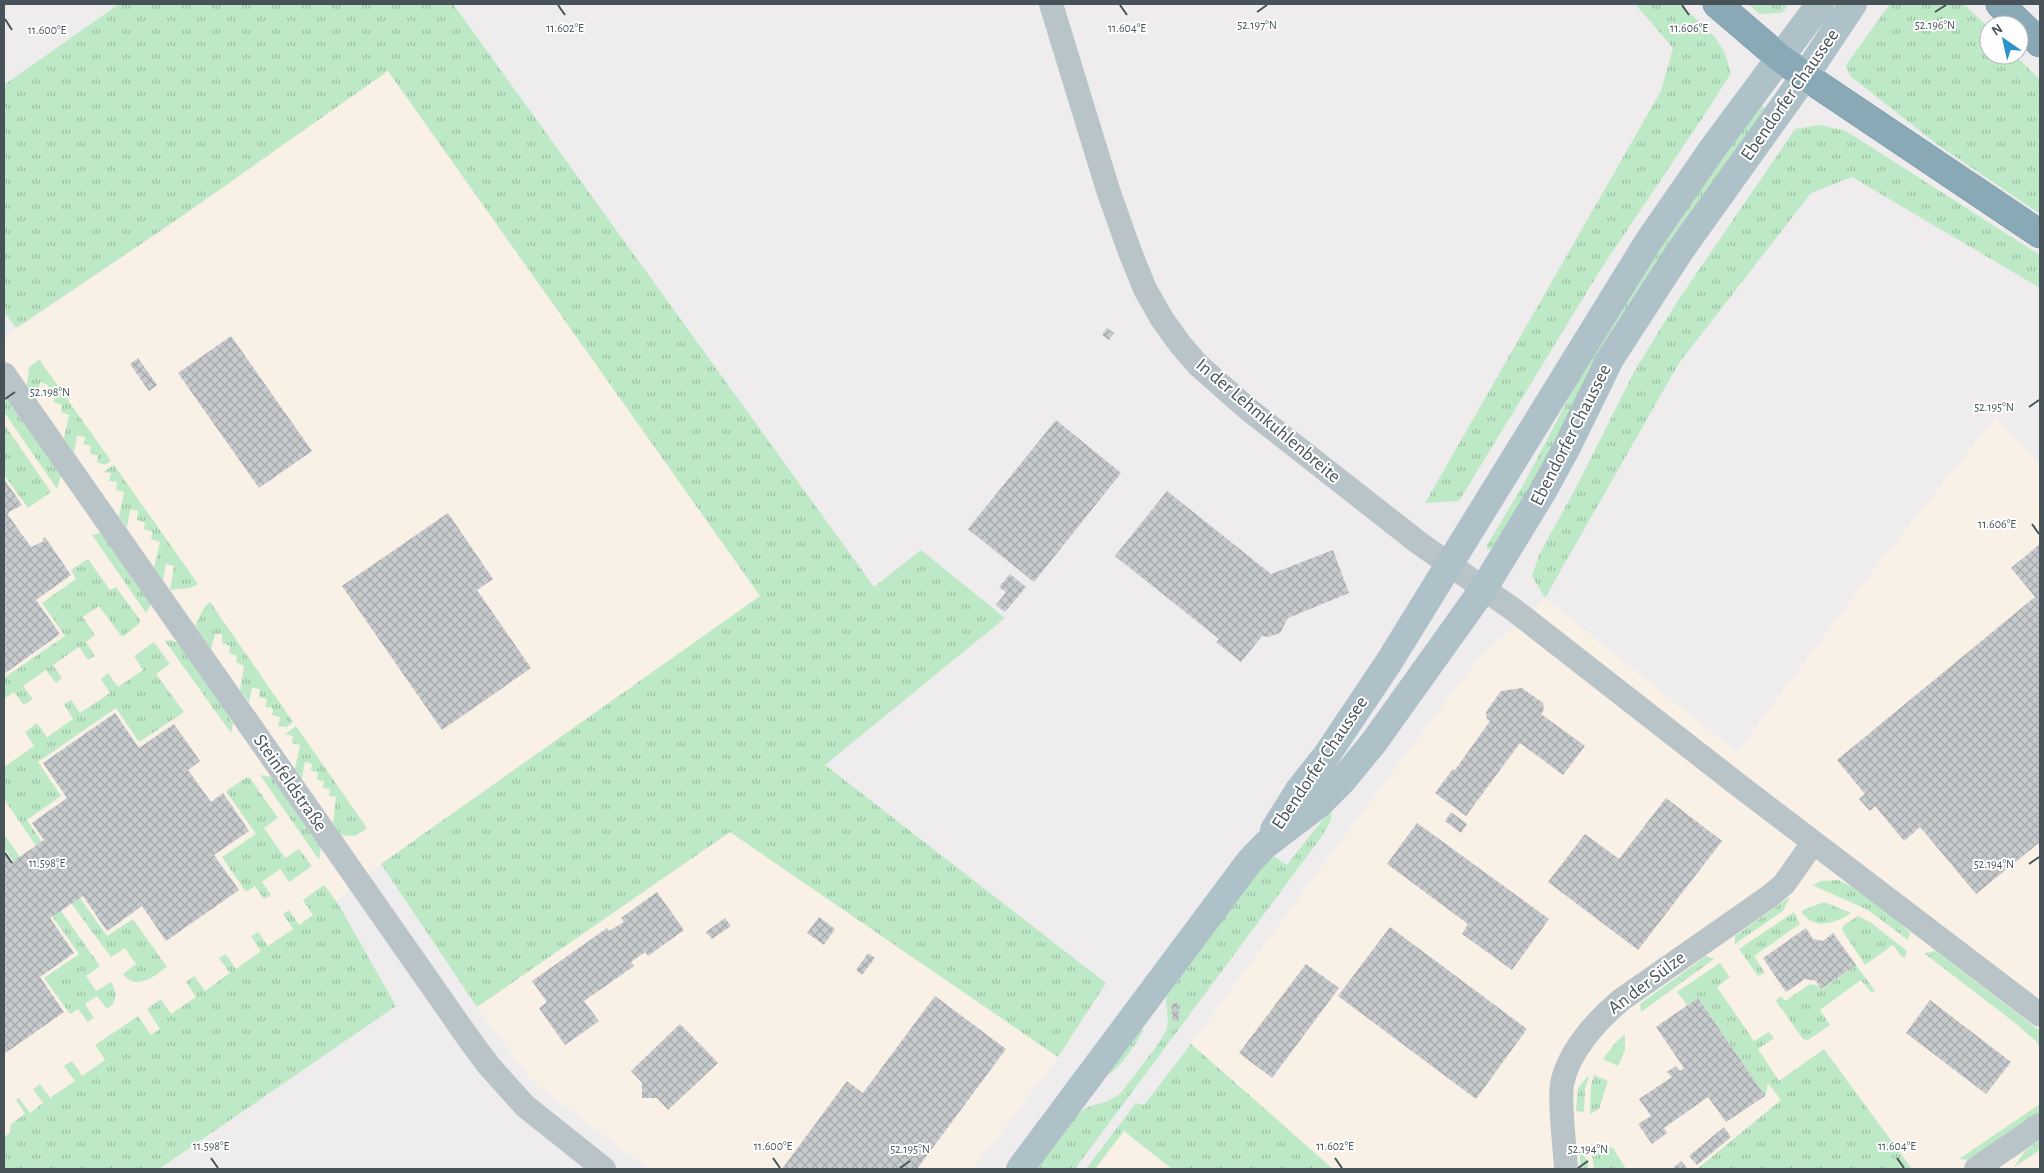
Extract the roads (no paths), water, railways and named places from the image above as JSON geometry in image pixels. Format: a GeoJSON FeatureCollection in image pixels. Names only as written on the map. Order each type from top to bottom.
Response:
{"type":"FeatureCollection","features":[{"type":"Feature","properties":{"kind":"highway"},"geometry":{"type":"LineString","coordinates":[[1717,4],[1780,58],[1805,76],[2040,234]]}},
{"type":"Feature","properties":{"kind":"highway"},"geometry":{"type":"LineString","coordinates":[[2000,4],[2040,43]]}},
{"type":"Feature","properties":{"kind":"main road","name":"Ebendorfer Chaussee"},"geometry":{"type":"LineString","coordinates":[[1020,1169],[1233,882],[1265,845],[1299,790],[1326,756],[1378,678],[1648,242],[1713,148],[1820,4]]}},
{"type":"Feature","properties":{"kind":"main road","name":"Ebendorfer Chaussee"},"geometry":{"type":"LineString","coordinates":[[1265,845],[1318,804],[1342,781],[1374,742],[1484,588],[1543,491],[1610,359],[1682,248],[1805,76],[1853,4]]}},
{"type":"Feature","properties":{"kind":"street","name":"In der Lehmkuhlenbreite"},"geometry":{"type":"LineString","coordinates":[[1051,4],[1108,190],[1130,252],[1145,289],[1180,344],[1198,365],[1248,409],[1449,565],[1484,588]]}},
{"type":"Feature","properties":{"kind":"street","name":"Steinfeldstraße"},"geometry":{"type":"LineString","coordinates":[[4,374],[468,1039],[489,1066],[525,1106],[604,1169]]}},
{"type":"Feature","properties":{"kind":"street"},"geometry":{"type":"LineString","coordinates":[[1484,588],[2040,1016]]}},
{"type":"Feature","properties":{"kind":"street","name":"An der Sülze"},"geometry":{"type":"LineString","coordinates":[[1566,1169],[1562,1083],[1569,1065],[1584,1038],[1606,1012],[1621,1000],[1770,896],[1784,884],[1813,843]]}},
{"type":"Feature","properties":{"kind":"street"},"geometry":{"type":"LineString","coordinates":[[1976,1169],[2040,1125]]}}]}
